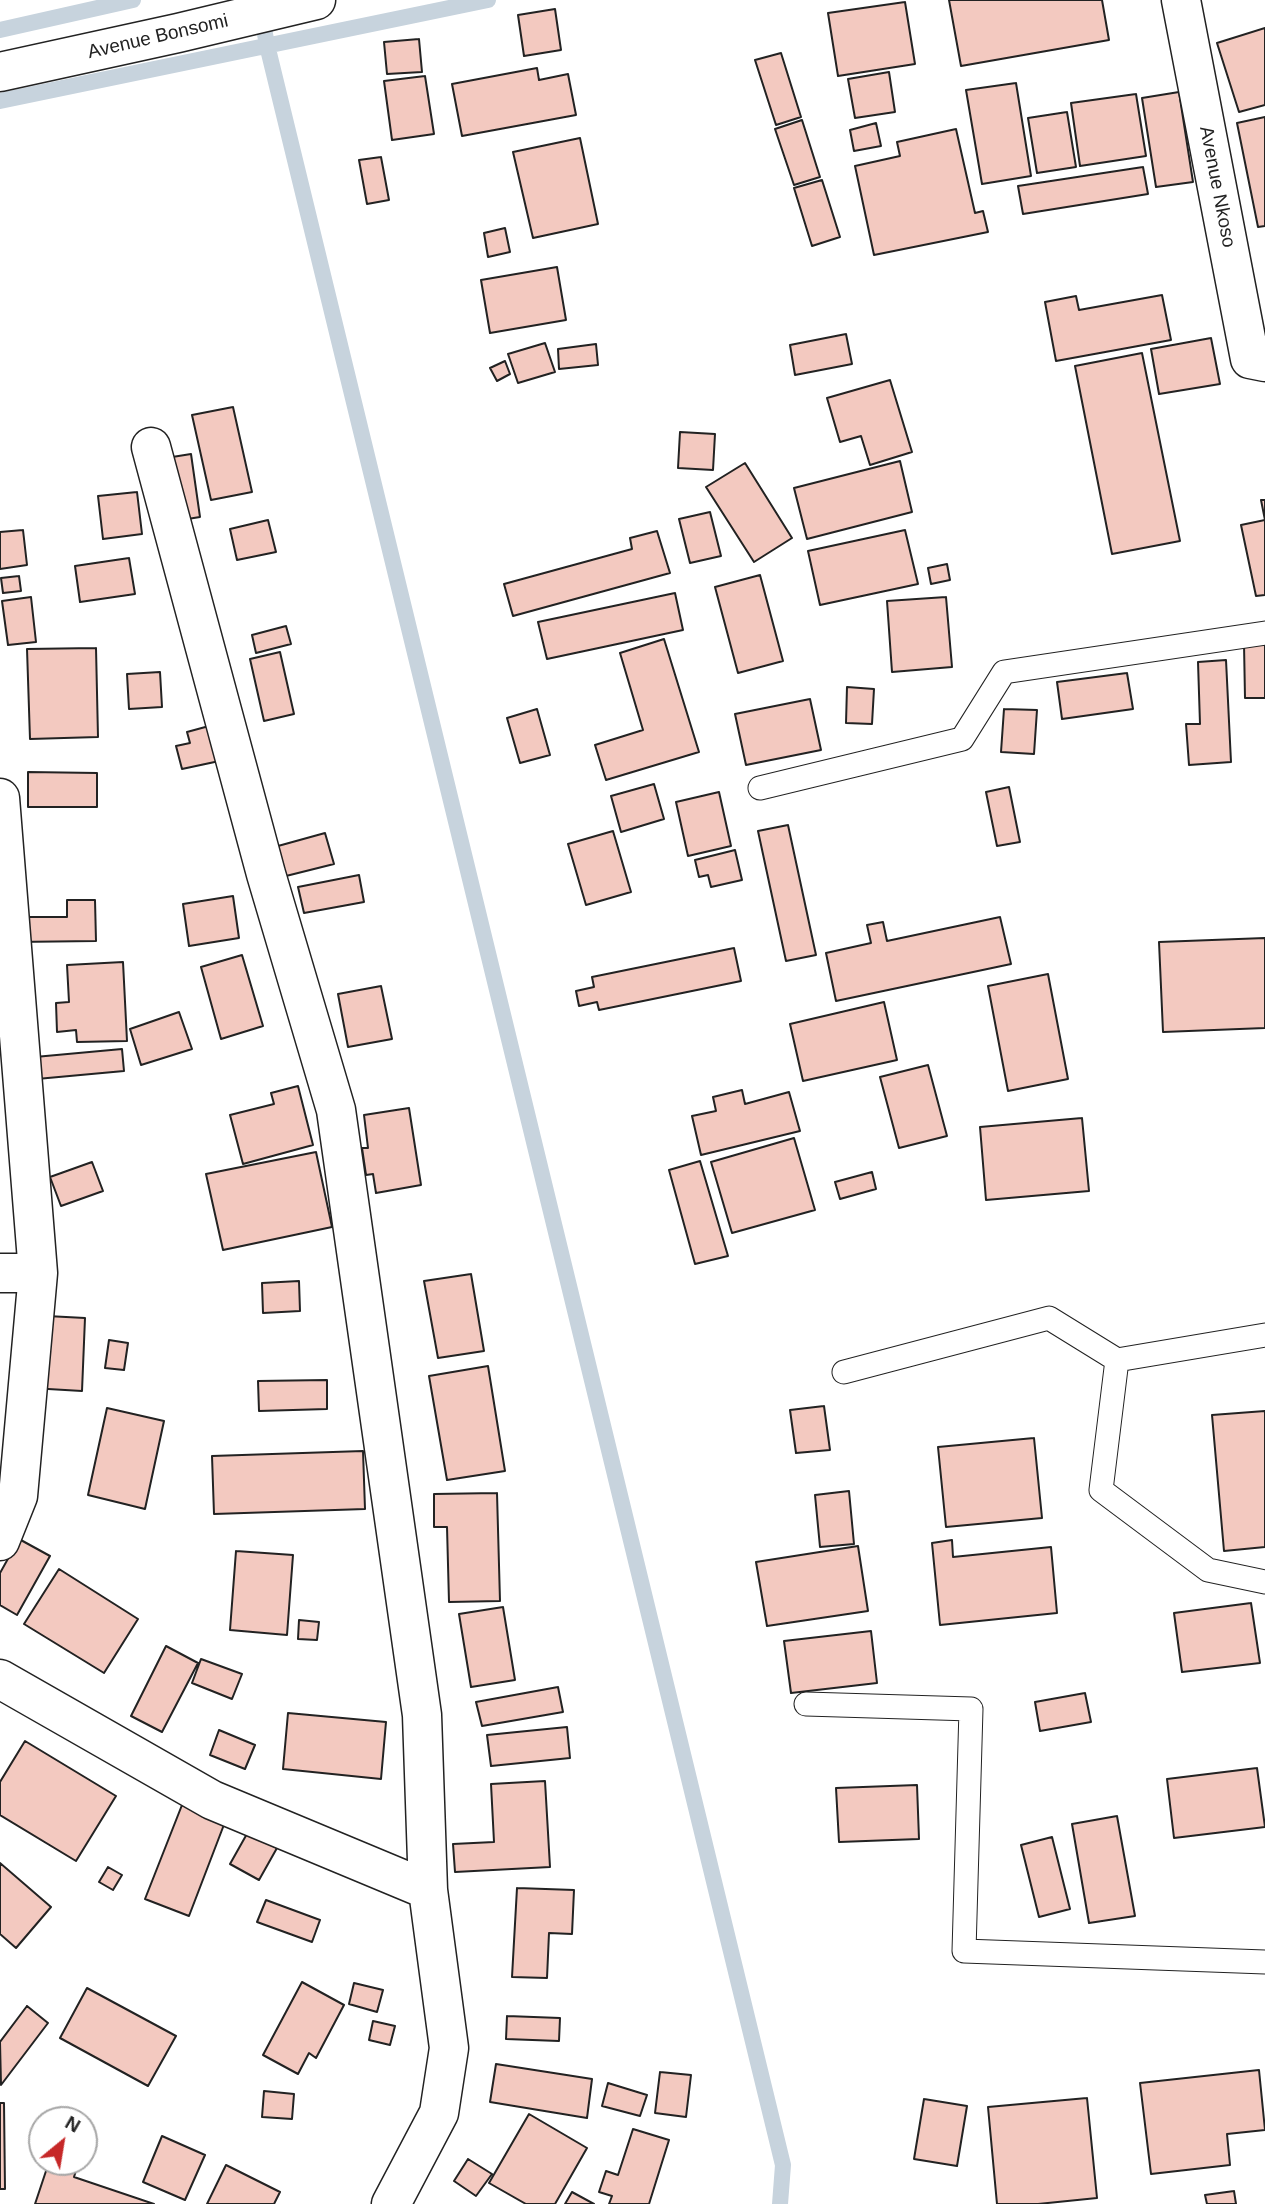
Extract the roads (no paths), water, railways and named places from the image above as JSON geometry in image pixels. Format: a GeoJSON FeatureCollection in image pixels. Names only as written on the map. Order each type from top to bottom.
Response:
{"type":"FeatureCollection","features":[{"type":"Feature","properties":{"kind":"street","name":"Avenue Bonsomi"},"geometry":{"type":"LineString","coordinates":[[0,72],[316,0]]}},
{"type":"Feature","properties":{"kind":"street","name":"Avenue Nkoso"},"geometry":{"type":"LineString","coordinates":[[1181,0],[1250,359],[1265,362]]}},
{"type":"Feature","properties":{"kind":"street"},"geometry":{"type":"LineString","coordinates":[[151,447],[266,874],[336,1110],[422,1715],[428,1890],[449,2048],[439,2113],[391,2204]]}},
{"type":"Feature","properties":{"kind":"street"},"geometry":{"type":"LineString","coordinates":[[0,798],[38,1273],[18,1496],[0,1541]]}},
{"type":"Feature","properties":{"kind":"street"},"geometry":{"type":"LineString","coordinates":[[0,1273],[38,1273]]}},
{"type":"Feature","properties":{"kind":"street"},"geometry":{"type":"LineString","coordinates":[[0,1679],[212,1800],[428,1890]]}},
{"type":"Feature","properties":{"kind":"lane"},"geometry":{"type":"LineString","coordinates":[[760,788],[962,739],[1004,672],[1265,633]]}},
{"type":"Feature","properties":{"kind":"lane"},"geometry":{"type":"LineString","coordinates":[[844,1372],[1049,1318],[1117,1360],[1265,1335]]}},
{"type":"Feature","properties":{"kind":"lane"},"geometry":{"type":"LineString","coordinates":[[1117,1360],[1101,1490],[1209,1570],[1265,1581]]}},
{"type":"Feature","properties":{"kind":"lane"},"geometry":{"type":"LineString","coordinates":[[806,1704],[971,1709],[964,1951],[1265,1962]]}},
{"type":"Feature","properties":{"kind":"waterway"},"geometry":{"type":"LineString","coordinates":[[0,30],[133,0]]}},
{"type":"Feature","properties":{"kind":"waterway"},"geometry":{"type":"LineString","coordinates":[[0,101],[488,0]]}},
{"type":"Feature","properties":{"kind":"waterway"},"geometry":{"type":"LineString","coordinates":[[261,12],[783,2165],[780,2204]]}}]}
